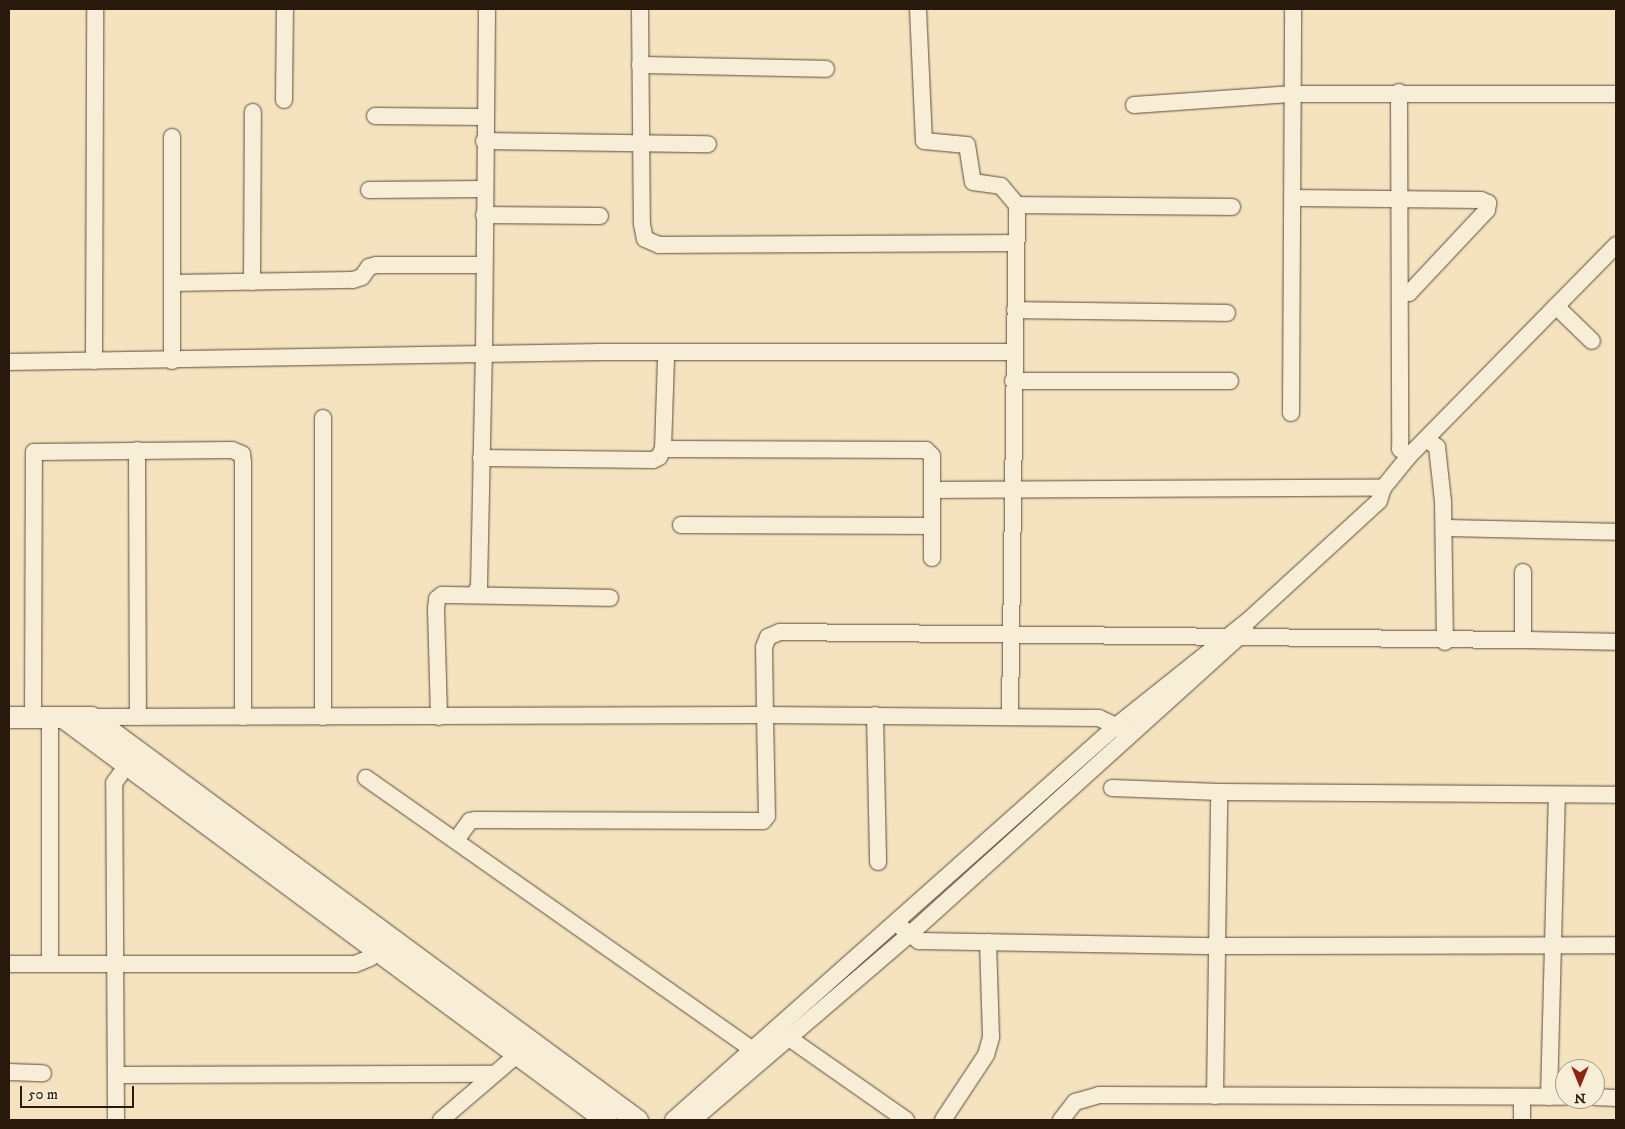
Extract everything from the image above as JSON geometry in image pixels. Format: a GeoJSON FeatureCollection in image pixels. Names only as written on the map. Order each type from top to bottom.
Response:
{"type":"FeatureCollection","features":[{"type":"Feature","properties":{"kind":"street"},"geometry":{"type":"LineString","coordinates":[[94,361],[95,9]]}},
{"type":"Feature","properties":{"kind":"street"},"geometry":{"type":"LineString","coordinates":[[284,100],[285,9]]}},
{"type":"Feature","properties":{"kind":"street"},"geometry":{"type":"LineString","coordinates":[[475,593],[479,587],[484,355],[484,141],[487,9]]}},
{"type":"Feature","properties":{"kind":"street"},"geometry":{"type":"LineString","coordinates":[[640,9],[642,224],[645,239],[659,245],[1016,243]]}},
{"type":"Feature","properties":{"kind":"street"},"geometry":{"type":"LineString","coordinates":[[918,9],[924,141],[967,145],[973,182],[1001,186],[1017,205],[1011,491],[1013,636],[1010,715]]}},
{"type":"Feature","properties":{"kind":"street"},"geometry":{"type":"LineString","coordinates":[[1291,413],[1293,198],[1290,94],[1293,9]]}},
{"type":"Feature","properties":{"kind":"street"},"geometry":{"type":"LineString","coordinates":[[640,65],[826,69]]}},
{"type":"Feature","properties":{"kind":"street"},"geometry":{"type":"LineString","coordinates":[[1399,92],[1400,449],[1410,456]]}},
{"type":"Feature","properties":{"kind":"street"},"geometry":{"type":"LineString","coordinates":[[1134,105],[1290,94],[1399,92],[1616,94]]}},
{"type":"Feature","properties":{"kind":"street"},"geometry":{"type":"LineString","coordinates":[[252,282],[253,112]]}},
{"type":"Feature","properties":{"kind":"street"},"geometry":{"type":"LineString","coordinates":[[376,116],[485,117]]}},
{"type":"Feature","properties":{"kind":"street"},"geometry":{"type":"LineString","coordinates":[[172,138],[174,284],[172,360]]}},
{"type":"Feature","properties":{"kind":"street"},"geometry":{"type":"LineString","coordinates":[[484,141],[708,144]]}},
{"type":"Feature","properties":{"kind":"street"},"geometry":{"type":"LineString","coordinates":[[369,190],[484,188]]}},
{"type":"Feature","properties":{"kind":"street"},"geometry":{"type":"LineString","coordinates":[[1293,198],[1398,201],[1481,200],[1488,203],[1487,210],[1409,293],[1401,292]]}},
{"type":"Feature","properties":{"kind":"street"},"geometry":{"type":"LineString","coordinates":[[1017,205],[1232,207]]}},
{"type":"Feature","properties":{"kind":"street"},"geometry":{"type":"LineString","coordinates":[[484,215],[600,216]]}},
{"type":"Feature","properties":{"kind":"street"},"geometry":{"type":"LineString","coordinates":[[693,1120],[896,922],[1116,726],[1225,636],[1249,620],[1379,501],[1383,488],[1410,456],[1616,245]]}},
{"type":"Feature","properties":{"kind":"street"},"geometry":{"type":"LineString","coordinates":[[174,284],[353,280],[362,277],[368,267],[376,265],[484,265]]}},
{"type":"Feature","properties":{"kind":"street"},"geometry":{"type":"LineString","coordinates":[[1556,306],[1592,341]]}},
{"type":"Feature","properties":{"kind":"street"},"geometry":{"type":"LineString","coordinates":[[1015,310],[1227,313]]}},
{"type":"Feature","properties":{"kind":"street"},"geometry":{"type":"LineString","coordinates":[[9,362],[484,355],[1014,352]]}},
{"type":"Feature","properties":{"kind":"street"},"geometry":{"type":"LineString","coordinates":[[481,458],[653,460],[659,458],[663,449],[666,358]]}},
{"type":"Feature","properties":{"kind":"street"},"geometry":{"type":"LineString","coordinates":[[1013,381],[1230,381]]}},
{"type":"Feature","properties":{"kind":"street"},"geometry":{"type":"LineString","coordinates":[[323,717],[324,418]]}},
{"type":"Feature","properties":{"kind":"street"},"geometry":{"type":"LineString","coordinates":[[1426,439],[1437,447],[1444,528],[1445,642]]}},
{"type":"Feature","properties":{"kind":"street"},"geometry":{"type":"LineString","coordinates":[[663,449],[926,450],[932,456],[932,558]]}},
{"type":"Feature","properties":{"kind":"street"},"geometry":{"type":"LineString","coordinates":[[137,450],[138,717]]}},
{"type":"Feature","properties":{"kind":"street"},"geometry":{"type":"LineString","coordinates":[[50,964],[49,717],[34,452],[232,450],[242,454],[243,717]]}},
{"type":"Feature","properties":{"kind":"street"},"geometry":{"type":"LineString","coordinates":[[933,490],[1383,488]]}},
{"type":"Feature","properties":{"kind":"street"},"geometry":{"type":"LineString","coordinates":[[681,525],[932,526]]}},
{"type":"Feature","properties":{"kind":"street"},"geometry":{"type":"LineString","coordinates":[[1444,528],[1616,532]]}},
{"type":"Feature","properties":{"kind":"street"},"geometry":{"type":"LineString","coordinates":[[1522,640],[1523,572]]}},
{"type":"Feature","properties":{"kind":"street"},"geometry":{"type":"LineString","coordinates":[[439,717],[437,600],[442,595],[475,593],[483,597],[610,598]]}},
{"type":"Feature","properties":{"kind":"street"},"geometry":{"type":"LineString","coordinates":[[673,1120],[752,1050],[781,1033],[909,935],[1128,737],[1244,636],[1249,620]]}},
{"type":"Feature","properties":{"kind":"street"},"geometry":{"type":"LineString","coordinates":[[457,839],[470,821],[476,820],[763,821],[767,816],[764,647],[768,637],[780,632],[1013,636],[1244,636],[1445,642],[1522,640],[1616,642]]}},
{"type":"Feature","properties":{"kind":"street"},"geometry":{"type":"LineString","coordinates":[[875,715],[878,862]]}},
{"type":"Feature","properties":{"kind":"street"},"geometry":{"type":"LineString","coordinates":[[9,717],[1010,715],[1099,718],[1116,726],[1128,737]]}},
{"type":"Feature","properties":{"kind":"street"},"geometry":{"type":"LineString","coordinates":[[49,717],[132,759]]}},
{"type":"Feature","properties":{"kind":"street"},"geometry":{"type":"LineString","coordinates":[[91,717],[132,759],[524,1048],[637,1120]]}},
{"type":"Feature","properties":{"kind":"street"},"geometry":{"type":"LineString","coordinates":[[116,1120],[114,783],[132,759]]}},
{"type":"Feature","properties":{"kind":"street"},"geometry":{"type":"LineString","coordinates":[[366,778],[457,839],[752,1050]]}},
{"type":"Feature","properties":{"kind":"street"},"geometry":{"type":"LineString","coordinates":[[1112,788],[1219,792],[1616,796]]}},
{"type":"Feature","properties":{"kind":"street"},"geometry":{"type":"LineString","coordinates":[[1215,1096],[1219,792]]}},
{"type":"Feature","properties":{"kind":"street"},"geometry":{"type":"LineString","coordinates":[[1556,1059],[1552,944],[1557,795]]}},
{"type":"Feature","properties":{"kind":"street"},"geometry":{"type":"LineString","coordinates":[[896,922],[909,935],[919,941],[1217,946],[1616,945]]}},
{"type":"Feature","properties":{"kind":"street"},"geometry":{"type":"LineString","coordinates":[[943,1120],[986,1055],[991,1036],[988,942]]}},
{"type":"Feature","properties":{"kind":"street"},"geometry":{"type":"LineString","coordinates":[[9,964],[355,964],[384,945]]}},
{"type":"Feature","properties":{"kind":"street"},"geometry":{"type":"LineString","coordinates":[[781,1033],[906,1120]]}},
{"type":"Feature","properties":{"kind":"street"},"geometry":{"type":"LineString","coordinates":[[442,1120],[524,1048]]}},
{"type":"Feature","properties":{"kind":"street"},"geometry":{"type":"LineString","coordinates":[[524,1048],[606,1120]]}},
{"type":"Feature","properties":{"kind":"street"},"geometry":{"type":"LineString","coordinates":[[9,1072],[43,1072]]}},
{"type":"Feature","properties":{"kind":"street"},"geometry":{"type":"LineString","coordinates":[[116,1075],[494,1074]]}},
{"type":"Feature","properties":{"kind":"street"},"geometry":{"type":"LineString","coordinates":[[1061,1120],[1075,1102],[1099,1095],[1555,1097]]}},
{"type":"Feature","properties":{"kind":"street"},"geometry":{"type":"LineString","coordinates":[[1522,1098],[1522,1120]]}}]}
